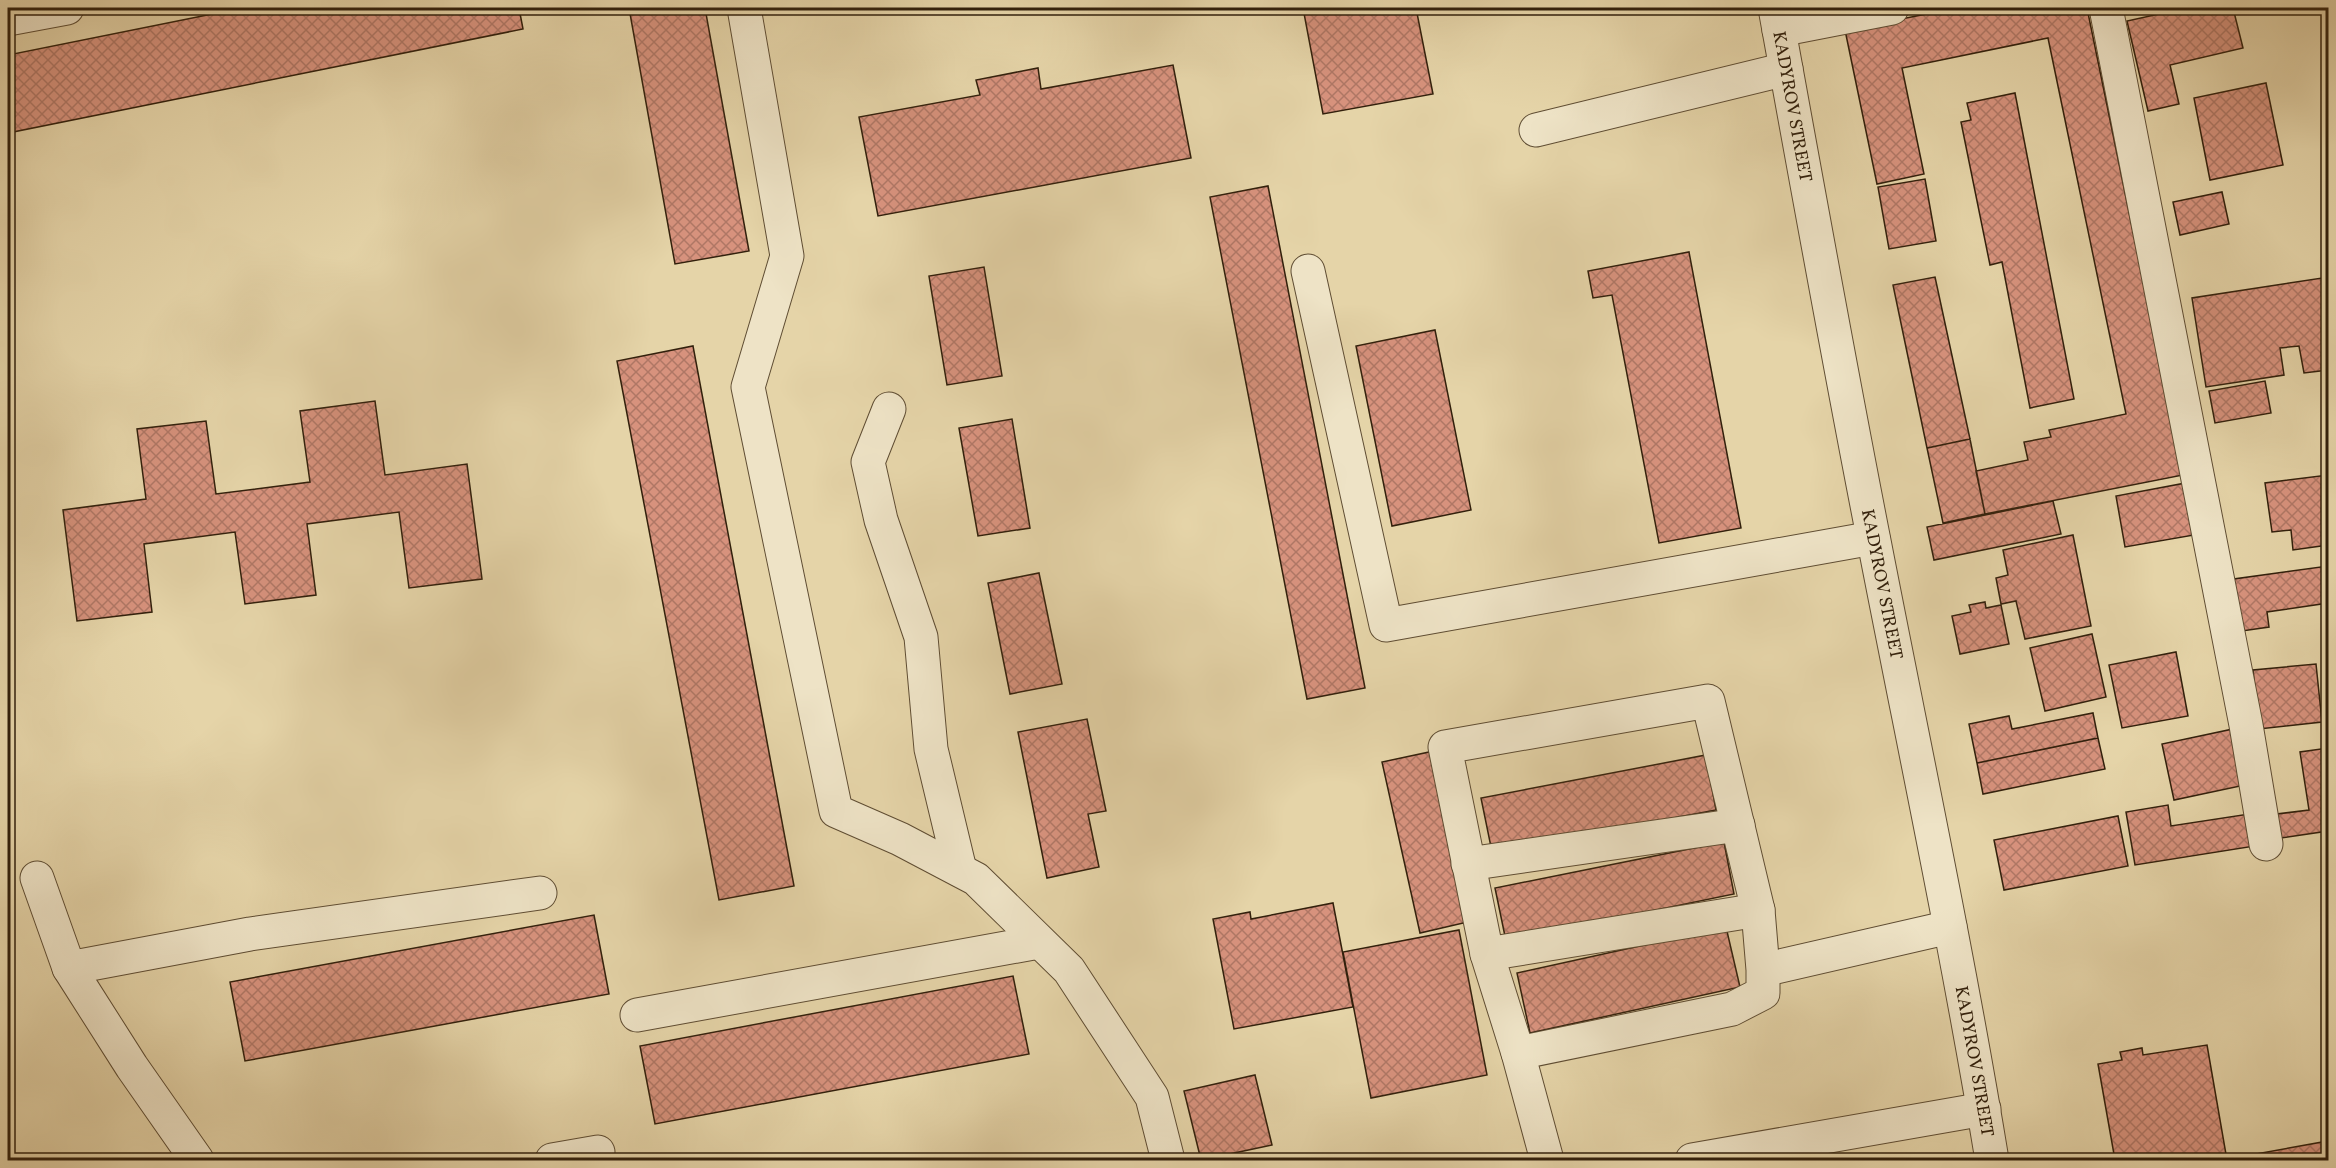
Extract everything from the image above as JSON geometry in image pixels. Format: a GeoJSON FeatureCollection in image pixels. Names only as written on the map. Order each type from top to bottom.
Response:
{"type":"FeatureCollection","features":[{"type":"Feature","properties":{"kind":"street"},"geometry":{"type":"LineString","coordinates":[[8,19],[67,8]]}},
{"type":"Feature","properties":{"kind":"street"},"geometry":{"type":"LineString","coordinates":[[744,8],[788,256],[748,387],[836,811],[900,839],[976,879],[1069,970],[1152,1097],[1168,1161]]}},
{"type":"Feature","properties":{"kind":"street"},"geometry":{"type":"LineString","coordinates":[[1777,19],[1892,8]]}},
{"type":"Feature","properties":{"kind":"street"},"geometry":{"type":"LineString","coordinates":[[2106,8],[2246,725],[2266,844]]}},
{"type":"Feature","properties":{"kind":"street","name":"KADYROV STREET"},"geometry":{"type":"LineString","coordinates":[[1777,19],[1829,309],[1950,927],[1992,1161]]}},
{"type":"Feature","properties":{"kind":"street"},"geometry":{"type":"LineString","coordinates":[[1536,130],[1786,69]]}},
{"type":"Feature","properties":{"kind":"street"},"geometry":{"type":"LineString","coordinates":[[1308,271],[1386,625],[1873,538]]}},
{"type":"Feature","properties":{"kind":"street"},"geometry":{"type":"LineString","coordinates":[[889,410],[868,462],[881,520],[921,637],[932,749],[960,870]]}},
{"type":"Feature","properties":{"kind":"street"},"geometry":{"type":"LineString","coordinates":[[1518,1053],[1732,1009],[1763,993],[1758,910],[1708,701],[1445,747],[1487,954],[1518,1053],[1546,1161]]}},
{"type":"Feature","properties":{"kind":"street"},"geometry":{"type":"LineString","coordinates":[[1468,864],[1738,825]]}},
{"type":"Feature","properties":{"kind":"street"},"geometry":{"type":"LineString","coordinates":[[37,878],[69,968],[132,1067],[197,1161]]}},
{"type":"Feature","properties":{"kind":"street"},"geometry":{"type":"LineString","coordinates":[[69,968],[250,934],[540,893]]}},
{"type":"Feature","properties":{"kind":"street"},"geometry":{"type":"LineString","coordinates":[[1487,954],[1758,910]]}},
{"type":"Feature","properties":{"kind":"street"},"geometry":{"type":"LineString","coordinates":[[1763,970],[1950,927]]}},
{"type":"Feature","properties":{"kind":"street"},"geometry":{"type":"LineString","coordinates":[[637,1015],[1039,942]]}},
{"type":"Feature","properties":{"kind":"street"},"geometry":{"type":"LineString","coordinates":[[1692,1161],[1984,1109]]}},
{"type":"Feature","properties":{"kind":"street"},"geometry":{"type":"LineString","coordinates":[[552,1161],[598,1152]]}},
{"type":"Feature","properties":{"kind":"building"},"geometry":{"type":"Polygon","coordinates":[[[242,8],[519,8],[523,29],[8,133],[8,55],[242,8]]]}},
{"type":"Feature","properties":{"kind":"building"},"geometry":{"type":"Polygon","coordinates":[[[629,8],[705,8],[749,251],[675,264],[629,8]]]}},
{"type":"Feature","properties":{"kind":"building"},"geometry":{"type":"Polygon","coordinates":[[[1303,8],[1416,8],[1433,94],[1323,114],[1303,8]]]}},
{"type":"Feature","properties":{"kind":"building"},"geometry":{"type":"Polygon","coordinates":[[[1957,8],[2087,8],[2183,475],[1985,514],[1976,471],[2028,460],[2024,442],[2051,437],[2049,430],[2126,414],[2048,38],[1902,68],[1924,174],[1877,184],[1845,30],[1957,8]]]}},
{"type":"Feature","properties":{"kind":"building"},"geometry":{"type":"Polygon","coordinates":[[[2186,8],[2233,8],[2243,48],[2170,65],[2179,104],[2148,111],[2127,21],[2186,8]]]}},
{"type":"Feature","properties":{"kind":"building"},"geometry":{"type":"Polygon","coordinates":[[[1173,65],[1191,158],[878,216],[859,117],[980,95],[976,80],[1038,68],[1041,89],[1173,65]]]}},
{"type":"Feature","properties":{"kind":"building"},"geometry":{"type":"Polygon","coordinates":[[[2266,83],[2283,165],[2210,180],[2194,98],[2266,83]]]}},
{"type":"Feature","properties":{"kind":"building"},"geometry":{"type":"Polygon","coordinates":[[[2015,93],[2074,399],[2030,408],[2002,262],[1990,265],[1961,122],[1971,120],[1967,103],[2015,93]]]}},
{"type":"Feature","properties":{"kind":"building"},"geometry":{"type":"Polygon","coordinates":[[[1925,179],[1936,241],[1889,249],[1878,187],[1925,179]]]}},
{"type":"Feature","properties":{"kind":"building"},"geometry":{"type":"Polygon","coordinates":[[[1268,186],[1365,688],[1307,699],[1210,197],[1268,186]]]}},
{"type":"Feature","properties":{"kind":"building"},"geometry":{"type":"Polygon","coordinates":[[[2222,192],[2229,224],[2180,235],[2173,202],[2222,192]]]}},
{"type":"Feature","properties":{"kind":"building"},"geometry":{"type":"Polygon","coordinates":[[[1689,252],[1741,528],[1659,543],[1612,295],[1593,298],[1588,271],[1689,252]]]}},
{"type":"Feature","properties":{"kind":"building"},"geometry":{"type":"Polygon","coordinates":[[[984,267],[1002,376],[947,385],[929,276],[984,267]]]}},
{"type":"Feature","properties":{"kind":"building"},"geometry":{"type":"Polygon","coordinates":[[[1935,277],[1970,439],[1927,448],[1893,285],[1935,277]]]}},
{"type":"Feature","properties":{"kind":"building"},"geometry":{"type":"Polygon","coordinates":[[[2322,278],[2328,320],[2328,370],[2304,373],[2299,346],[2280,348],[2284,375],[2206,387],[2192,298],[2322,278]]]}},
{"type":"Feature","properties":{"kind":"building"},"geometry":{"type":"Polygon","coordinates":[[[1435,330],[1471,510],[1392,526],[1356,346],[1435,330]]]}},
{"type":"Feature","properties":{"kind":"building"},"geometry":{"type":"Polygon","coordinates":[[[693,346],[794,886],[719,900],[617,361],[693,346]]]}},
{"type":"Feature","properties":{"kind":"building"},"geometry":{"type":"Polygon","coordinates":[[[2265,381],[2271,413],[2215,423],[2209,391],[2265,381]]]}},
{"type":"Feature","properties":{"kind":"building"},"geometry":{"type":"Polygon","coordinates":[[[375,401],[385,475],[467,464],[482,579],[409,588],[399,512],[307,524],[316,595],[245,604],[235,532],[144,544],[152,612],[77,621],[63,510],[146,499],[137,429],[206,421],[216,494],[310,482],[300,411],[375,401]]]}},
{"type":"Feature","properties":{"kind":"building"},"geometry":{"type":"Polygon","coordinates":[[[1012,419],[1030,528],[978,536],[959,428],[1012,419]]]}},
{"type":"Feature","properties":{"kind":"building"},"geometry":{"type":"Polygon","coordinates":[[[1970,439],[1985,514],[1943,523],[1927,448],[1970,439]]]}},
{"type":"Feature","properties":{"kind":"building"},"geometry":{"type":"Polygon","coordinates":[[[2328,475],[2328,545],[2293,550],[2291,530],[2272,532],[2265,483],[2328,475]]]}},
{"type":"Feature","properties":{"kind":"building"},"geometry":{"type":"Polygon","coordinates":[[[2191,482],[2200,534],[2125,547],[2116,496],[2191,482]]]}},
{"type":"Feature","properties":{"kind":"building"},"geometry":{"type":"Polygon","coordinates":[[[2053,501],[2061,534],[1934,560],[1927,527],[2053,501]]]}},
{"type":"Feature","properties":{"kind":"building"},"geometry":{"type":"Polygon","coordinates":[[[2073,535],[2091,626],[2025,639],[2016,601],[2001,604],[1996,578],[2008,575],[2003,550],[2073,535]]]}},
{"type":"Feature","properties":{"kind":"building"},"geometry":{"type":"Polygon","coordinates":[[[2328,566],[2328,603],[2267,612],[2269,627],[2242,631],[2234,579],[2328,566]]]}},
{"type":"Feature","properties":{"kind":"building"},"geometry":{"type":"Polygon","coordinates":[[[1039,573],[1062,684],[1010,694],[988,583],[1039,573]]]}},
{"type":"Feature","properties":{"kind":"building"},"geometry":{"type":"Polygon","coordinates":[[[1985,602],[1986,608],[2001,605],[2009,644],[1960,654],[1952,616],[1971,612],[1969,605],[1985,602]]]}},
{"type":"Feature","properties":{"kind":"building"},"geometry":{"type":"Polygon","coordinates":[[[2092,634],[2106,697],[2045,711],[2030,648],[2092,634]]]}},
{"type":"Feature","properties":{"kind":"building"},"geometry":{"type":"Polygon","coordinates":[[[2176,652],[2188,716],[2122,728],[2109,665],[2176,652]]]}},
{"type":"Feature","properties":{"kind":"building"},"geometry":{"type":"Polygon","coordinates":[[[2316,664],[2322,722],[2259,729],[2253,670],[2316,664]]]}},
{"type":"Feature","properties":{"kind":"building"},"geometry":{"type":"Polygon","coordinates":[[[2093,713],[2098,738],[1977,763],[1969,724],[2009,716],[2012,729],[2093,713]]]}},
{"type":"Feature","properties":{"kind":"building"},"geometry":{"type":"Polygon","coordinates":[[[1087,719],[1106,811],[1088,814],[1099,867],[1047,878],[1018,732],[1087,719]]]}},
{"type":"Feature","properties":{"kind":"building"},"geometry":{"type":"Polygon","coordinates":[[[2233,729],[2245,785],[2174,800],[2162,744],[2233,729]]]}},
{"type":"Feature","properties":{"kind":"building"},"geometry":{"type":"Polygon","coordinates":[[[2098,738],[2105,769],[1983,794],[1977,763],[2098,738]]]}},
{"type":"Feature","properties":{"kind":"building"},"geometry":{"type":"Polygon","coordinates":[[[2328,748],[2328,831],[2281,838],[2277,814],[2309,810],[2300,752],[2328,748]]]}},
{"type":"Feature","properties":{"kind":"building"},"geometry":{"type":"Polygon","coordinates":[[[1434,751],[1472,921],[1420,933],[1382,762],[1434,751]]]}},
{"type":"Feature","properties":{"kind":"building"},"geometry":{"type":"Polygon","coordinates":[[[1706,755],[1716,810],[1492,852],[1481,798],[1706,755]]]}},
{"type":"Feature","properties":{"kind":"building"},"geometry":{"type":"Polygon","coordinates":[[[2168,805],[2171,826],[2249,814],[2255,846],[2135,865],[2126,812],[2168,805]]]}},
{"type":"Feature","properties":{"kind":"building"},"geometry":{"type":"Polygon","coordinates":[[[2118,816],[2128,866],[2004,890],[1994,840],[2118,816]]]}},
{"type":"Feature","properties":{"kind":"building"},"geometry":{"type":"Polygon","coordinates":[[[1724,842],[1734,894],[1506,941],[1495,888],[1724,842]]]}},
{"type":"Feature","properties":{"kind":"building"},"geometry":{"type":"Polygon","coordinates":[[[1333,903],[1353,1007],[1234,1029],[1213,919],[1250,912],[1251,919],[1333,903]]]}},
{"type":"Feature","properties":{"kind":"building"},"geometry":{"type":"Polygon","coordinates":[[[594,915],[609,994],[245,1061],[230,982],[594,915]]]}},
{"type":"Feature","properties":{"kind":"building"},"geometry":{"type":"Polygon","coordinates":[[[1726,927],[1740,987],[1530,1033],[1517,973],[1726,927]]]}},
{"type":"Feature","properties":{"kind":"building"},"geometry":{"type":"Polygon","coordinates":[[[1459,930],[1487,1075],[1371,1098],[1343,952],[1459,930]]]}},
{"type":"Feature","properties":{"kind":"building"},"geometry":{"type":"Polygon","coordinates":[[[1013,976],[1029,1054],[655,1124],[640,1046],[1013,976]]]}},
{"type":"Feature","properties":{"kind":"building"},"geometry":{"type":"Polygon","coordinates":[[[2207,1045],[2227,1160],[2115,1160],[2098,1064],[2122,1060],[2120,1052],[2142,1048],[2143,1055],[2207,1045]]]}},
{"type":"Feature","properties":{"kind":"building"},"geometry":{"type":"Polygon","coordinates":[[[1255,1075],[1272,1145],[1201,1160],[1184,1091],[1255,1075]]]}},
{"type":"Feature","properties":{"kind":"building"},"geometry":{"type":"Polygon","coordinates":[[[2328,1141],[2328,1160],[2251,1160],[2250,1155],[2328,1141]]]}}]}
